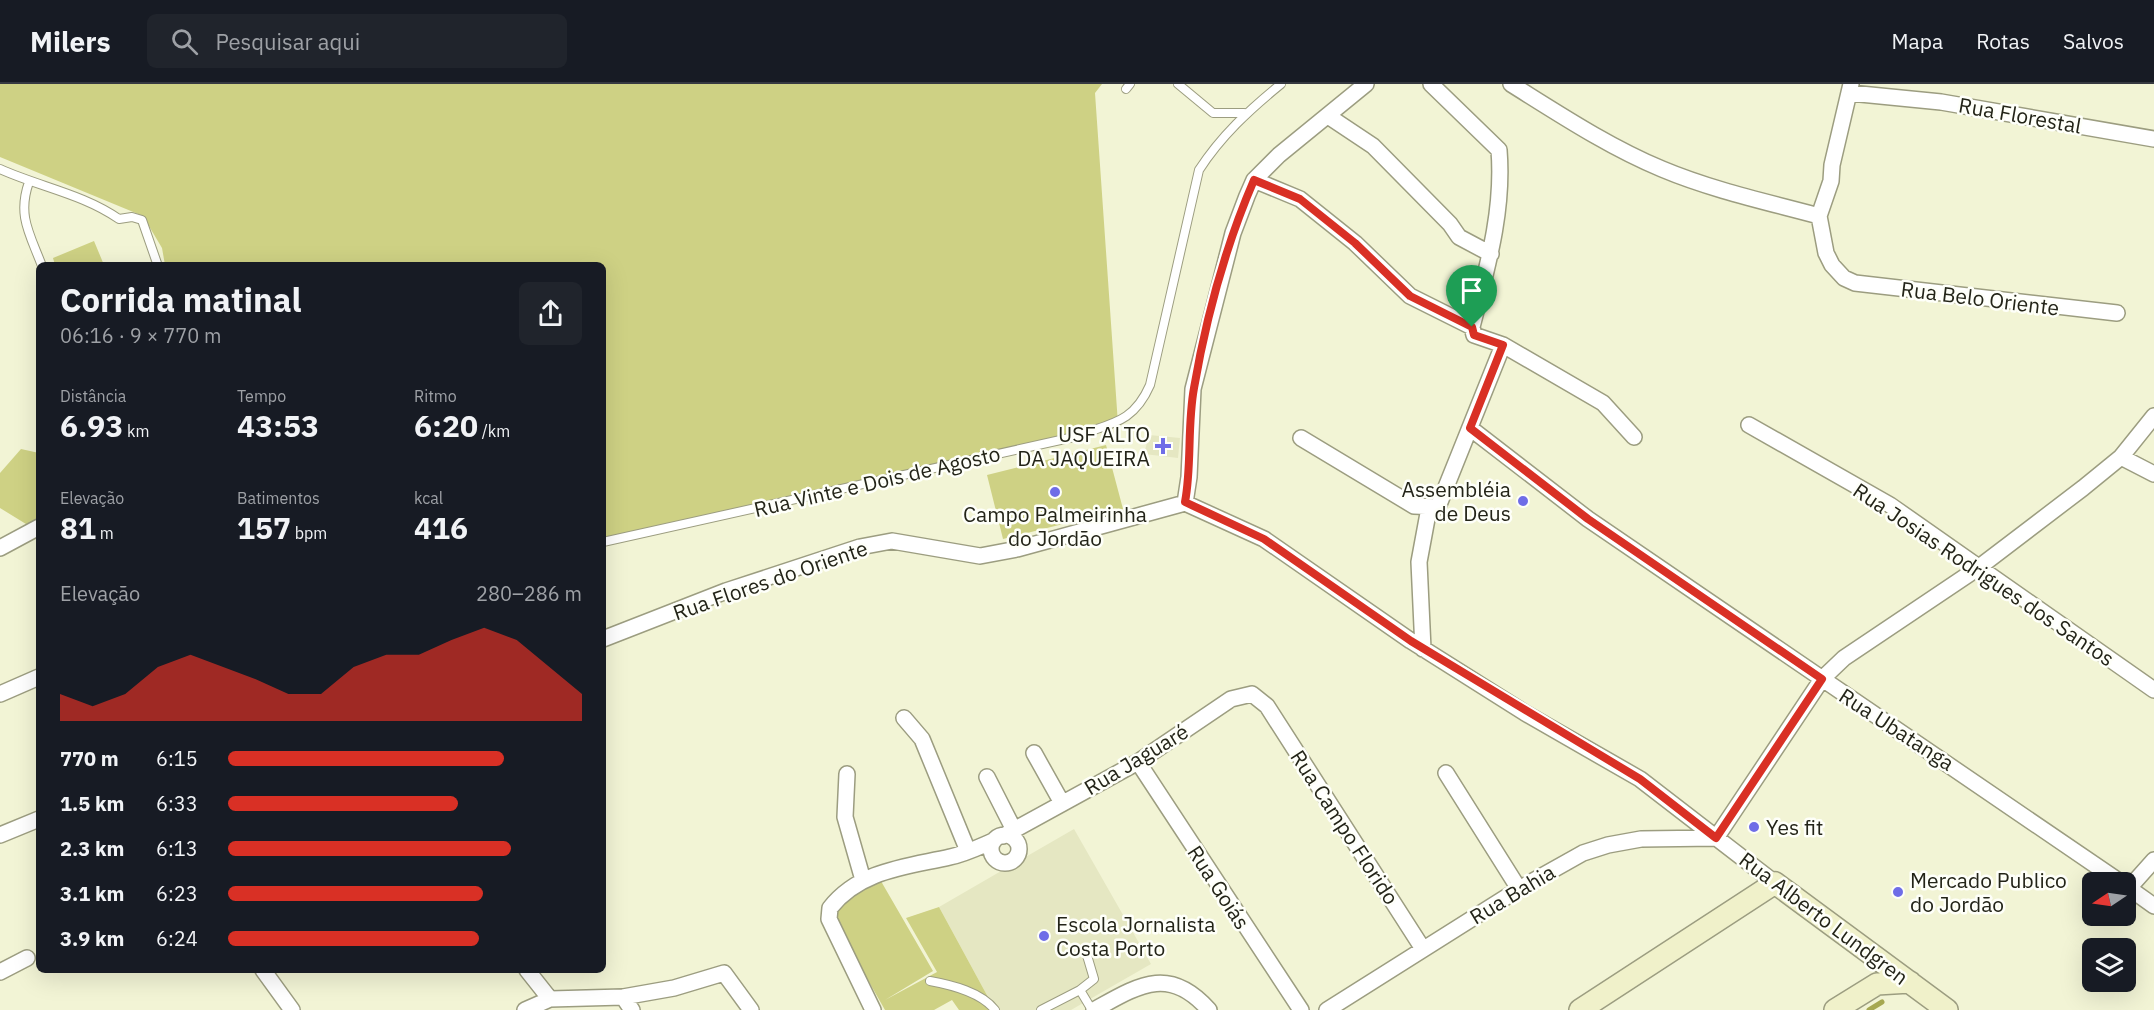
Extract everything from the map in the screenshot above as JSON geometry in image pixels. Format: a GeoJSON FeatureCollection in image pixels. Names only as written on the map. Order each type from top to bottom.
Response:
{"type":"FeatureCollection","features":[{"type":"Feature","properties":{"kind":"main road","name":"Rua Alberto Lundgren"},"geometry":{"type":"LineString","coordinates":[[1775,883],[1947,1010]]}},
{"type":"Feature","properties":{"kind":"main road"},"geometry":{"type":"LineString","coordinates":[[1580,1010],[1775,883]]}},
{"type":"Feature","properties":{"kind":"main road"},"geometry":{"type":"LineString","coordinates":[[1877,984],[1884,962]]}},
{"type":"Feature","properties":{"kind":"main road"},"geometry":{"type":"LineString","coordinates":[[1835,1010],[1877,984],[1910,982]]}},
{"type":"Feature","properties":{"kind":"street"},"geometry":{"type":"LineString","coordinates":[[1185,502],[1189,477],[1193,389],[1233,233],[1254,180],[1279,155],[1366,84]]}},
{"type":"Feature","properties":{"kind":"street"},"geometry":{"type":"LineString","coordinates":[[1431,84],[1499,150],[1501,177],[1491,254],[1472,327],[1474,335],[1503,345],[1603,403],[1634,437]]}},
{"type":"Feature","properties":{"kind":"street"},"geometry":{"type":"LineString","coordinates":[[1510,84],[1629,153],[1662,169],[1712,187],[1820,216],[1831,181],[1832,165],[1851,89]]}},
{"type":"Feature","properties":{"kind":"street","name":"Rua Florestal"},"geometry":{"type":"LineString","coordinates":[[1851,89],[1941,102],[2154,139]]}},
{"type":"Feature","properties":{"kind":"street"},"geometry":{"type":"LineString","coordinates":[[1328,116],[1373,146],[1450,224],[1459,237],[1491,254]]}},
{"type":"Feature","properties":{"kind":"street"},"geometry":{"type":"LineString","coordinates":[[1254,180],[1300,199],[1355,243],[1410,296],[1472,327]]}},
{"type":"Feature","properties":{"kind":"street","name":"Rua Belo Oriente"},"geometry":{"type":"LineString","coordinates":[[1820,216],[1826,253],[1832,265],[1844,278],[1855,283],[2117,314]]}},
{"type":"Feature","properties":{"kind":"street"},"geometry":{"type":"LineString","coordinates":[[1301,438],[1414,506],[1433,508],[1442,502],[1503,345]]}},
{"type":"Feature","properties":{"kind":"street"},"geometry":{"type":"LineString","coordinates":[[1716,838],[1822,679],[1859,646],[1978,568],[2121,457],[2154,416]]}},
{"type":"Feature","properties":{"kind":"street","name":"Rua Josias Rodrigues dos Santos"},"geometry":{"type":"LineString","coordinates":[[1749,425],[1890,505],[2154,690]]}},
{"type":"Feature","properties":{"kind":"street","name":"Rua Ubatanga"},"geometry":{"type":"LineString","coordinates":[[1470,428],[1588,519],[1979,783],[2106,872]]}},
{"type":"Feature","properties":{"kind":"street"},"geometry":{"type":"LineString","coordinates":[[2121,457],[2154,474]]}},
{"type":"Feature","properties":{"kind":"street","name":"Rua Flores do Oriente"},"geometry":{"type":"LineString","coordinates":[[606,638],[726,591],[860,547],[892,541],[980,556],[1017,549],[1185,502]]}},
{"type":"Feature","properties":{"kind":"street","name":"Rua Alberto Lundgren"},"geometry":{"type":"LineString","coordinates":[[1185,502],[1264,539],[1423,649],[1640,779],[1775,883]]}},
{"type":"Feature","properties":{"kind":"street"},"geometry":{"type":"LineString","coordinates":[[1423,649],[1419,562],[1433,508]]}},
{"type":"Feature","properties":{"kind":"street"},"geometry":{"type":"LineString","coordinates":[[0,548],[36,529]]}},
{"type":"Feature","properties":{"kind":"street"},"geometry":{"type":"LineString","coordinates":[[0,694],[36,678]]}},
{"type":"Feature","properties":{"kind":"street","name":"Rua Jaguaré"},"geometry":{"type":"LineString","coordinates":[[873,1010],[828,915],[835,901],[863,880],[897,867],[968,851],[1003,835],[1138,762],[1231,699],[1252,694],[1259,696],[1267,706]]}},
{"type":"Feature","properties":{"kind":"street","name":"Rua Campo Florido"},"geometry":{"type":"LineString","coordinates":[[1267,706],[1423,949]]}},
{"type":"Feature","properties":{"kind":"street"},"geometry":{"type":"LineString","coordinates":[[904,718],[922,739],[968,851]]}},
{"type":"Feature","properties":{"kind":"street"},"geometry":{"type":"LineString","coordinates":[[1034,753],[1062,803]]}},
{"type":"Feature","properties":{"kind":"street","name":"Rua Goiás"},"geometry":{"type":"LineString","coordinates":[[1138,762],[1301,1010]]}},
{"type":"Feature","properties":{"kind":"street"},"geometry":{"type":"LineString","coordinates":[[1446,773],[1519,889]]}},
{"type":"Feature","properties":{"kind":"street"},"geometry":{"type":"LineString","coordinates":[[847,774],[845,817],[863,880]]}},
{"type":"Feature","properties":{"kind":"street"},"geometry":{"type":"LineString","coordinates":[[987,777],[1003,835]]}},
{"type":"Feature","properties":{"kind":"street"},"geometry":{"type":"LineString","coordinates":[[0,835],[36,820]]}},
{"type":"Feature","properties":{"kind":"street","name":"Rua Bahia"},"geometry":{"type":"LineString","coordinates":[[1327,1010],[1558,866],[1608,845],[1641,839],[1716,838]]}},
{"type":"Feature","properties":{"kind":"street"},"geometry":{"type":"LineString","coordinates":[[2136,876],[2154,860]]}},
{"type":"Feature","properties":{"kind":"street","name":"Rua Ubatanga"},"geometry":{"type":"LineString","coordinates":[[2136,893],[2154,906]]}},
{"type":"Feature","properties":{"kind":"street"},"geometry":{"type":"LineString","coordinates":[[0,972],[27,958]]}},
{"type":"Feature","properties":{"kind":"street"},"geometry":{"type":"LineString","coordinates":[[265,973],[292,1010]]}},
{"type":"Feature","properties":{"kind":"street"},"geometry":{"type":"LineString","coordinates":[[529,973],[550,999]]}},
{"type":"Feature","properties":{"kind":"street"},"geometry":{"type":"LineString","coordinates":[[525,1010],[550,999],[628,1003],[724,973],[751,1010]]}},
{"type":"Feature","properties":{"kind":"street"},"geometry":{"type":"LineString","coordinates":[[1093,1010],[1146,984],[1159,981],[1169,982],[1183,988],[1209,1010]]}},
{"type":"Feature","properties":{"kind":"lane"},"geometry":{"type":"LineString","coordinates":[[1178,84],[1213,113],[1244,113]]}},
{"type":"Feature","properties":{"kind":"lane","name":"Rua Vinte e Dois de Agosto"},"geometry":{"type":"LineString","coordinates":[[606,541],[1074,437],[1127,418],[1143,403],[1150,385],[1199,170],[1211,151],[1244,113],[1281,84]]}},
{"type":"Feature","properties":{"kind":"lane"},"geometry":{"type":"LineString","coordinates":[[0,170],[29,182],[82,198],[119,219],[132,216],[142,220],[157,262]]}},
{"type":"Feature","properties":{"kind":"lane"},"geometry":{"type":"LineString","coordinates":[[29,182],[24,197],[22,216],[40,262]]}},
{"type":"Feature","properties":{"kind":"lane"},"geometry":{"type":"LineString","coordinates":[[1041,1010],[1080,990],[1094,979],[1086,951]]}},
{"type":"Feature","properties":{"kind":"lane"},"geometry":{"type":"LineString","coordinates":[[930,981],[975,995],[989,1003],[994,1010]]}},
{"type":"Feature","properties":{"kind":"lane"},"geometry":{"type":"LineString","coordinates":[[1080,990],[1093,1010]]}},
{"type":"Feature","properties":{"kind":"shaded area","name":"USF ALTO DA JAQUEIRA"},"geometry":{"type":"Polygon","coordinates":[[[1149,435],[1180,438],[1178,458],[1144,454],[1149,435]]]}},
{"type":"Feature","properties":{"kind":"shaded area","name":"Escola Jornalista Costa Porto"},"geometry":{"type":"Polygon","coordinates":[[[1074,829],[1151,964],[1071,1010],[995,1010],[939,907],[1074,829]]]}},
{"type":"Feature","properties":{"kind":"green space"},"geometry":{"type":"Polygon","coordinates":[[[0,84],[1102,84],[1095,93],[1118,424],[606,542],[606,262],[164,262],[162,248],[143,216],[0,157],[0,84]]]}},
{"type":"Feature","properties":{"kind":"green space"},"geometry":{"type":"Polygon","coordinates":[[[94,241],[103,262],[54,262],[53,258],[94,241]]]}},
{"type":"Feature","properties":{"kind":"green space","name":"Campo Palmeirinha do Jordão"},"geometry":{"type":"Polygon","coordinates":[[[1106,445],[1123,509],[1003,539],[987,475],[1106,445]]]}},
{"type":"Feature","properties":{"kind":"green space"},"geometry":{"type":"Polygon","coordinates":[[[21,449],[36,452],[36,530],[0,508],[0,473],[21,449]]]}},
{"type":"Feature","properties":{"kind":"green space"},"geometry":{"type":"Polygon","coordinates":[[[878,876],[933,971],[885,1000],[937,972],[906,918],[939,907],[995,1010],[959,1010],[952,1000],[934,1010],[885,1010],[827,908],[878,876]]]}},
{"type":"Feature","properties":{"kind":"waterway"},"geometry":{"type":"LineString","coordinates":[[1869,1010],[1882,1002]]}},
{"type":"Feature","properties":{"kind":"place","name":"USF ALTO DA JAQUEIRA"},"geometry":{"type":"Point","coordinates":[1163,446]}},
{"type":"Feature","properties":{"kind":"place","name":"Campo Palmeirinha do Jordão"},"geometry":{"type":"Point","coordinates":[1055,492]}},
{"type":"Feature","properties":{"kind":"place","name":"Assembléia de Deus"},"geometry":{"type":"Point","coordinates":[1523,501]}},
{"type":"Feature","properties":{"kind":"place","name":"Yes fit"},"geometry":{"type":"Point","coordinates":[1754,827]}},
{"type":"Feature","properties":{"kind":"place","name":"Mercado Publico do Jordão"},"geometry":{"type":"Point","coordinates":[1898,892]}},
{"type":"Feature","properties":{"kind":"place","name":"Escola Jornalista Costa Porto"},"geometry":{"type":"Point","coordinates":[1044,936]}},
{"type":"Feature","properties":{"kind":"route"},"geometry":{"type":"LineString","coordinates":[[1254,180],[1300,199],[1355,243],[1410,296],[1472,327],[1474,335],[1503,345],[1470,428],[1588,519],[1822,679],[1716,838],[1640,779],[1411,641],[1264,539],[1185,502],[1189,477],[1193,389],[1233,233],[1254,180]]}}]}
